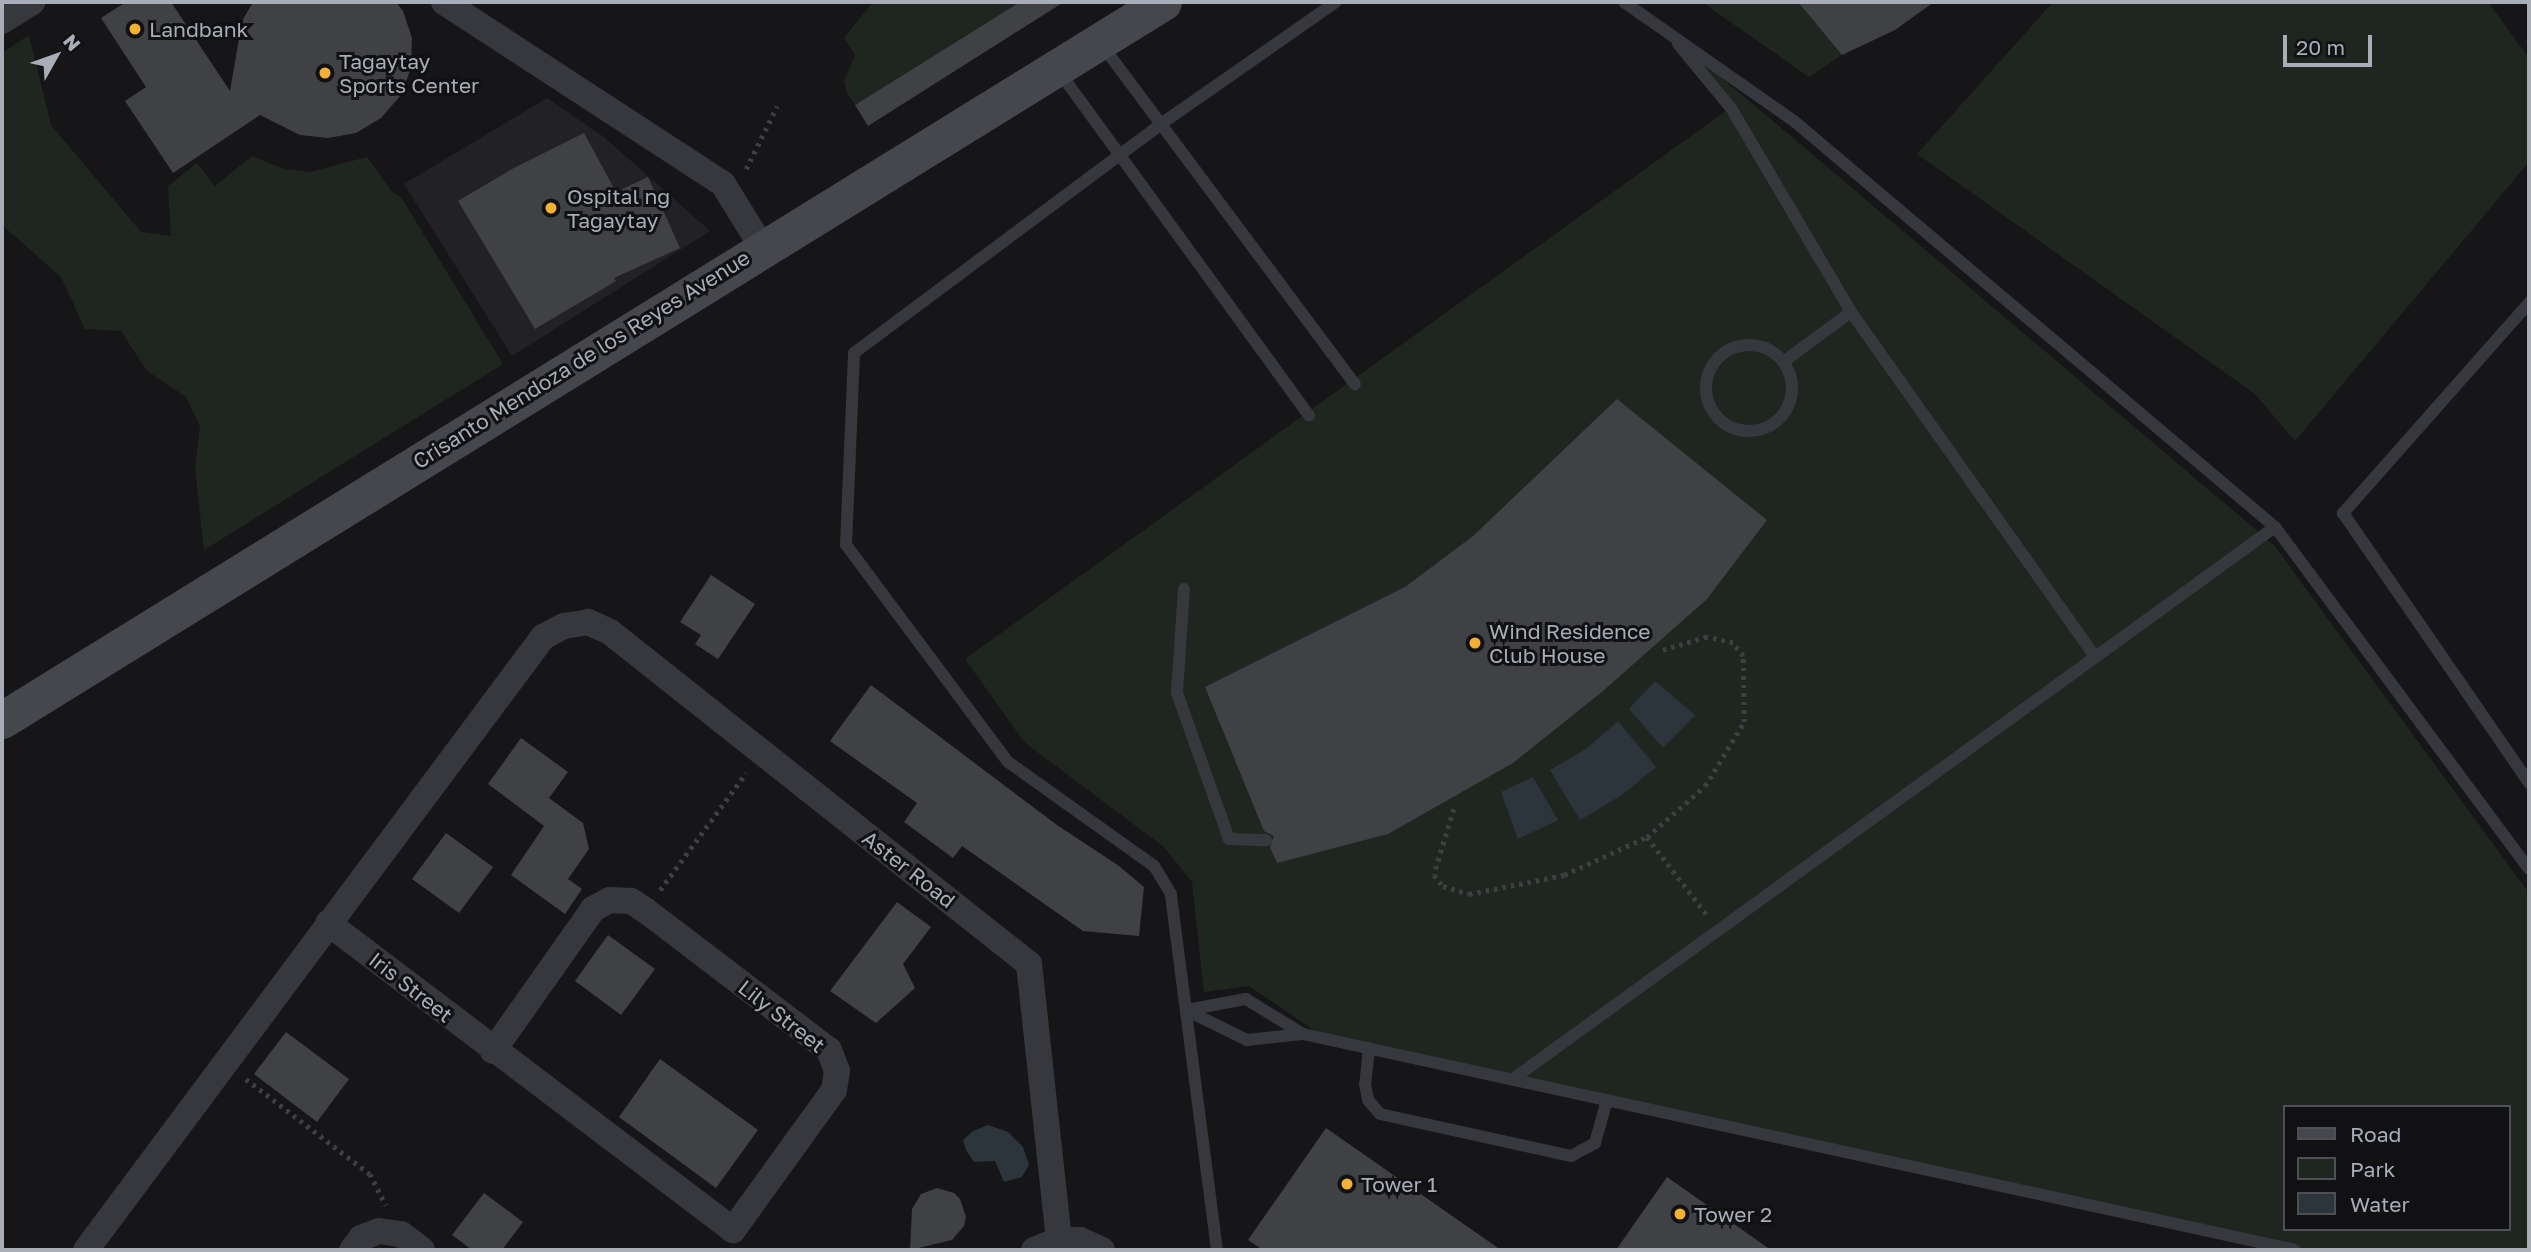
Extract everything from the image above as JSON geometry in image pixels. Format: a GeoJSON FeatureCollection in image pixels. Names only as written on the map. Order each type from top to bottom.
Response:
{"type":"FeatureCollection","features":[{"type":"Feature","properties":{"kind":"main road","name":"Crisanto Mendoza de los Reyes Avenue"},"geometry":{"type":"LineString","coordinates":[[2,720],[762,247],[1163,2]]}},
{"type":"Feature","properties":{"kind":"street"},"geometry":{"type":"LineString","coordinates":[[2,21],[32,2]]}},
{"type":"Feature","properties":{"kind":"street"},"geometry":{"type":"LineString","coordinates":[[444,2],[723,184],[762,247]]}},
{"type":"Feature","properties":{"kind":"street","name":"Aster Road"},"geometry":{"type":"LineString","coordinates":[[328,923],[543,637],[564,626],[588,622],[610,632],[1029,964],[1059,1240]]}},
{"type":"Feature","properties":{"kind":"street","name":"Lily Street"},"geometry":{"type":"LineString","coordinates":[[610,900],[631,901],[645,910],[828,1050],[837,1071],[834,1090],[736,1240],[493,1051],[593,909],[610,900]]}},
{"type":"Feature","properties":{"kind":"street"},"geometry":{"type":"LineString","coordinates":[[86,1250],[328,923]]}},
{"type":"Feature","properties":{"kind":"street","name":"Iris Street"},"geometry":{"type":"LineString","coordinates":[[328,923],[493,1051]]}},
{"type":"Feature","properties":{"kind":"street"},"geometry":{"type":"LineString","coordinates":[[352,1250],[361,1238],[379,1231],[401,1234],[422,1250]]}},
{"type":"Feature","properties":{"kind":"street"},"geometry":{"type":"LineString","coordinates":[[1034,1250],[1059,1240],[1080,1240],[1102,1250]]}},
{"type":"Feature","properties":{"kind":"lane"},"geometry":{"type":"LineString","coordinates":[[1217,1250],[1171,894],[1154,866],[1008,762],[846,545],[854,353],[1161,124],[1336,2]]}},
{"type":"Feature","properties":{"kind":"lane"},"geometry":{"type":"LineString","coordinates":[[1625,2],[1794,121],[2275,527],[2529,869]]}},
{"type":"Feature","properties":{"kind":"lane"},"geometry":{"type":"LineString","coordinates":[[1667,30],[1731,108],[1851,312],[2095,657]]}},
{"type":"Feature","properties":{"kind":"lane"},"geometry":{"type":"LineString","coordinates":[[1099,41],[1355,384]]}},
{"type":"Feature","properties":{"kind":"lane"},"geometry":{"type":"LineString","coordinates":[[1055,67],[1309,416]]}},
{"type":"Feature","properties":{"kind":"lane"},"geometry":{"type":"LineString","coordinates":[[2529,303],[2343,513],[2529,783]]}},
{"type":"Feature","properties":{"kind":"lane"},"geometry":{"type":"LineString","coordinates":[[1783,362],[1851,312]]}},
{"type":"Feature","properties":{"kind":"lane"},"geometry":{"type":"LineString","coordinates":[[1746,345],[1773,352],[1783,362],[1790,374],[1790,401],[1773,423],[1760,429],[1733,428],[1711,408],[1707,380],[1711,367],[1720,355],[1732,348],[1746,345]]}},
{"type":"Feature","properties":{"kind":"lane"},"geometry":{"type":"LineString","coordinates":[[1513,1079],[2275,527]]}},
{"type":"Feature","properties":{"kind":"lane"},"geometry":{"type":"LineString","coordinates":[[1184,589],[1177,693],[1229,839],[1266,840]]}},
{"type":"Feature","properties":{"kind":"lane"},"geometry":{"type":"LineString","coordinates":[[1187,1010],[1246,999],[1303,1034]]}},
{"type":"Feature","properties":{"kind":"lane"},"geometry":{"type":"LineString","coordinates":[[1187,1010],[1247,1040],[1303,1034],[2295,1250]]}},
{"type":"Feature","properties":{"kind":"lane"},"geometry":{"type":"LineString","coordinates":[[1368,1048],[1367,1100],[1380,1114],[1557,1153],[1571,1156],[1595,1143],[1607,1100]]}},
{"type":"Feature","properties":{"kind":"path"},"geometry":{"type":"LineString","coordinates":[[731,198],[777,106]]}},
{"type":"Feature","properties":{"kind":"path"},"geometry":{"type":"LineString","coordinates":[[1454,809],[1434,875],[1443,886],[1469,894],[1564,875],[1647,837],[1705,786],[1744,722],[1743,656],[1733,643],[1707,637],[1661,651]]}},
{"type":"Feature","properties":{"kind":"path"},"geometry":{"type":"LineString","coordinates":[[645,910],[762,752]]}},
{"type":"Feature","properties":{"kind":"path"},"geometry":{"type":"LineString","coordinates":[[1647,837],[1718,930]]}},
{"type":"Feature","properties":{"kind":"path"},"geometry":{"type":"LineString","coordinates":[[225,1063],[370,1174],[401,1234]]}},
{"type":"Feature","properties":{"kind":"shaded area","name":"Ospital ng Tagaytay"},"geometry":{"type":"Polygon","coordinates":[[[547,98],[604,137],[710,231],[512,356],[404,184],[547,98]]]}},
{"type":"Feature","properties":{"kind":"green space"},"geometry":{"type":"Polygon","coordinates":[[[873,2],[1020,2],[855,105],[847,93],[844,81],[855,55],[844,38],[873,2]]]}},
{"type":"Feature","properties":{"kind":"green space"},"geometry":{"type":"Polygon","coordinates":[[[1702,2],[1798,2],[1842,55],[1809,77],[1702,2]]]}},
{"type":"Feature","properties":{"kind":"green space"},"geometry":{"type":"Polygon","coordinates":[[[2053,2],[2488,2],[2529,58],[2529,162],[2295,441],[2255,394],[1917,154],[2053,2]]]}},
{"type":"Feature","properties":{"kind":"green space"},"geometry":{"type":"Polygon","coordinates":[[[29,35],[51,125],[141,232],[171,236],[168,186],[197,163],[215,186],[252,156],[284,169],[310,172],[367,157],[392,192],[401,197],[503,364],[204,550],[195,468],[200,426],[186,397],[147,371],[121,331],[85,329],[61,277],[2,225],[2,53],[29,35]]]}},
{"type":"Feature","properties":{"kind":"green space"},"geometry":{"type":"Polygon","coordinates":[[[1682,44],[2274,545],[2529,893],[2529,1250],[2295,1250],[1327,1039],[1249,986],[1204,992],[1192,882],[1164,847],[1024,742],[965,659],[1730,108],[1682,44]]]}},
{"type":"Feature","properties":{"kind":"water"},"geometry":{"type":"Polygon","coordinates":[[[1655,681],[1695,715],[1663,748],[1629,709],[1655,681]]]}},
{"type":"Feature","properties":{"kind":"water"},"geometry":{"type":"Polygon","coordinates":[[[1618,721],[1656,767],[1622,795],[1580,820],[1550,770],[1586,749],[1618,721]]]}},
{"type":"Feature","properties":{"kind":"water"},"geometry":{"type":"Polygon","coordinates":[[[1533,777],[1558,820],[1518,839],[1501,792],[1533,777]]]}},
{"type":"Feature","properties":{"kind":"water"},"geometry":{"type":"Polygon","coordinates":[[[988,1125],[1008,1132],[1023,1147],[1029,1165],[1022,1177],[1004,1182],[995,1161],[974,1162],[966,1150],[963,1140],[973,1131],[988,1125]]]}},
{"type":"Feature","properties":{"kind":"building"},"geometry":{"type":"Polygon","coordinates":[[[126,2],[171,2],[230,91],[242,21],[253,2],[396,2],[403,11],[412,38],[411,68],[401,95],[381,118],[356,133],[328,138],[300,135],[260,115],[173,173],[125,101],[146,87],[101,18],[126,2]]]}},
{"type":"Feature","properties":{"kind":"building"},"geometry":{"type":"Polygon","coordinates":[[[1020,2],[1064,2],[868,126],[855,105],[1020,2]]]}},
{"type":"Feature","properties":{"kind":"building"},"geometry":{"type":"Polygon","coordinates":[[[1798,2],[1934,2],[1895,30],[1842,55],[1798,2]]]}},
{"type":"Feature","properties":{"kind":"building"},"geometry":{"type":"Polygon","coordinates":[[[584,133],[616,192],[648,177],[680,248],[614,278],[616,281],[535,329],[458,201],[512,169],[584,133]]]}},
{"type":"Feature","properties":{"kind":"building","name":"Wind Residence Club House"},"geometry":{"type":"Polygon","coordinates":[[[1617,399],[1767,520],[1707,599],[1603,691],[1513,763],[1388,834],[1277,863],[1270,847],[1274,836],[1264,831],[1205,687],[1405,587],[1473,536],[1617,399]]]}},
{"type":"Feature","properties":{"kind":"building"},"geometry":{"type":"Polygon","coordinates":[[[711,575],[755,604],[718,659],[695,644],[701,635],[680,622],[711,575]]]}},
{"type":"Feature","properties":{"kind":"building"},"geometry":{"type":"Polygon","coordinates":[[[871,685],[1144,887],[1139,936],[1083,931],[962,846],[953,858],[904,822],[917,803],[830,741],[871,685]]]}},
{"type":"Feature","properties":{"kind":"building"},"geometry":{"type":"Polygon","coordinates":[[[521,738],[568,772],[549,798],[583,823],[589,849],[568,879],[582,889],[565,914],[511,875],[544,826],[488,784],[521,738]]]}},
{"type":"Feature","properties":{"kind":"building"},"geometry":{"type":"Polygon","coordinates":[[[446,833],[493,867],[459,913],[412,879],[446,833]]]}},
{"type":"Feature","properties":{"kind":"building"},"geometry":{"type":"Polygon","coordinates":[[[897,902],[931,927],[903,964],[915,988],[876,1023],[830,991],[897,902]]]}},
{"type":"Feature","properties":{"kind":"building"},"geometry":{"type":"Polygon","coordinates":[[[608,935],[655,969],[621,1015],[575,981],[608,935]]]}},
{"type":"Feature","properties":{"kind":"building"},"geometry":{"type":"Polygon","coordinates":[[[286,1032],[349,1079],[317,1122],[254,1074],[286,1032]]]}},
{"type":"Feature","properties":{"kind":"building"},"geometry":{"type":"Polygon","coordinates":[[[660,1059],[758,1130],[716,1188],[619,1117],[660,1059]]]}},
{"type":"Feature","properties":{"kind":"building","name":"Tower 1"},"geometry":{"type":"Polygon","coordinates":[[[1326,1128],[1501,1250],[1263,1250],[1248,1240],[1326,1128]]]}},
{"type":"Feature","properties":{"kind":"building","name":"Tower 2"},"geometry":{"type":"Polygon","coordinates":[[[1667,1177],[1771,1250],[1616,1250],[1667,1177]]]}},
{"type":"Feature","properties":{"kind":"building"},"geometry":{"type":"Polygon","coordinates":[[[937,1188],[954,1193],[960,1199],[966,1217],[964,1226],[952,1240],[910,1250],[912,1209],[921,1194],[937,1188]]]}},
{"type":"Feature","properties":{"kind":"building"},"geometry":{"type":"Polygon","coordinates":[[[484,1193],[523,1222],[502,1250],[472,1250],[452,1235],[484,1193]]]}},
{"type":"Feature","properties":{"kind":"place","name":"Landbank"},"geometry":{"type":"Point","coordinates":[135,29]}},
{"type":"Feature","properties":{"kind":"place","name":"Tagaytay Sports Center"},"geometry":{"type":"Point","coordinates":[325,73]}},
{"type":"Feature","properties":{"kind":"place","name":"Ospital ng Tagaytay"},"geometry":{"type":"Point","coordinates":[551,208]}},
{"type":"Feature","properties":{"kind":"place","name":"Wind Residence Club House"},"geometry":{"type":"Point","coordinates":[1475,643]}},
{"type":"Feature","properties":{"kind":"place","name":"Tower 1"},"geometry":{"type":"Point","coordinates":[1347,1184]}},
{"type":"Feature","properties":{"kind":"place","name":"Tower 2"},"geometry":{"type":"Point","coordinates":[1680,1214]}}]}
